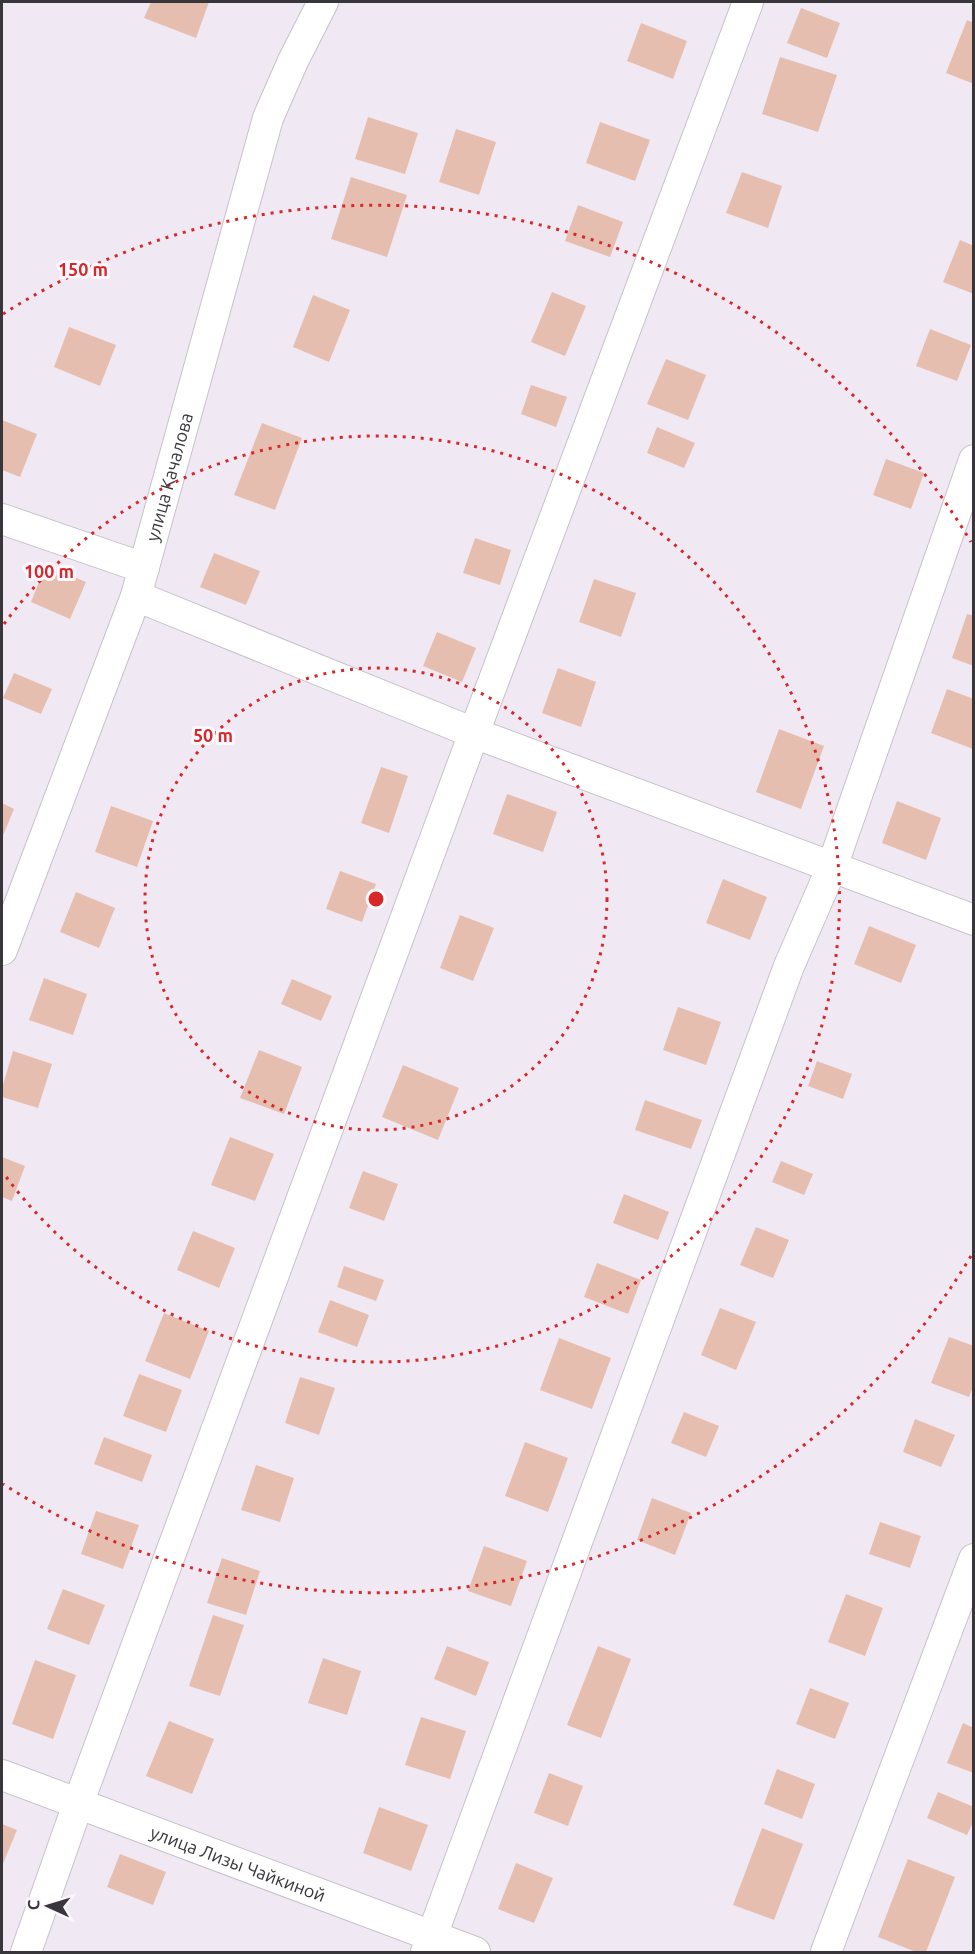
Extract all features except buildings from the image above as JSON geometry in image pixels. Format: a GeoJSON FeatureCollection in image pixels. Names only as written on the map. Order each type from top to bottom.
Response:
{"type":"FeatureCollection","features":[{"type":"Feature","properties":{"kind":"street","name":"улица Качалова"},"geometry":{"type":"LineString","coordinates":[[2,950],[136,596],[268,118],[293,61],[323,2]]}},
{"type":"Feature","properties":{"kind":"street"},"geometry":{"type":"LineString","coordinates":[[26,1953],[78,1804],[474,733],[748,2]]}},
{"type":"Feature","properties":{"kind":"street"},"geometry":{"type":"LineString","coordinates":[[430,1945],[785,977],[832,867],[974,460]]}},
{"type":"Feature","properties":{"kind":"street"},"geometry":{"type":"LineString","coordinates":[[2,519],[144,568]]}},
{"type":"Feature","properties":{"kind":"street"},"geometry":{"type":"LineString","coordinates":[[136,596],[474,733],[974,920]]}},
{"type":"Feature","properties":{"kind":"street"},"geometry":{"type":"LineString","coordinates":[[826,1953],[974,1559]]}},
{"type":"Feature","properties":{"kind":"street","name":"улица Лизы Чайкиной"},"geometry":{"type":"LineString","coordinates":[[2,1775],[430,1945],[475,1953]]}}]}
